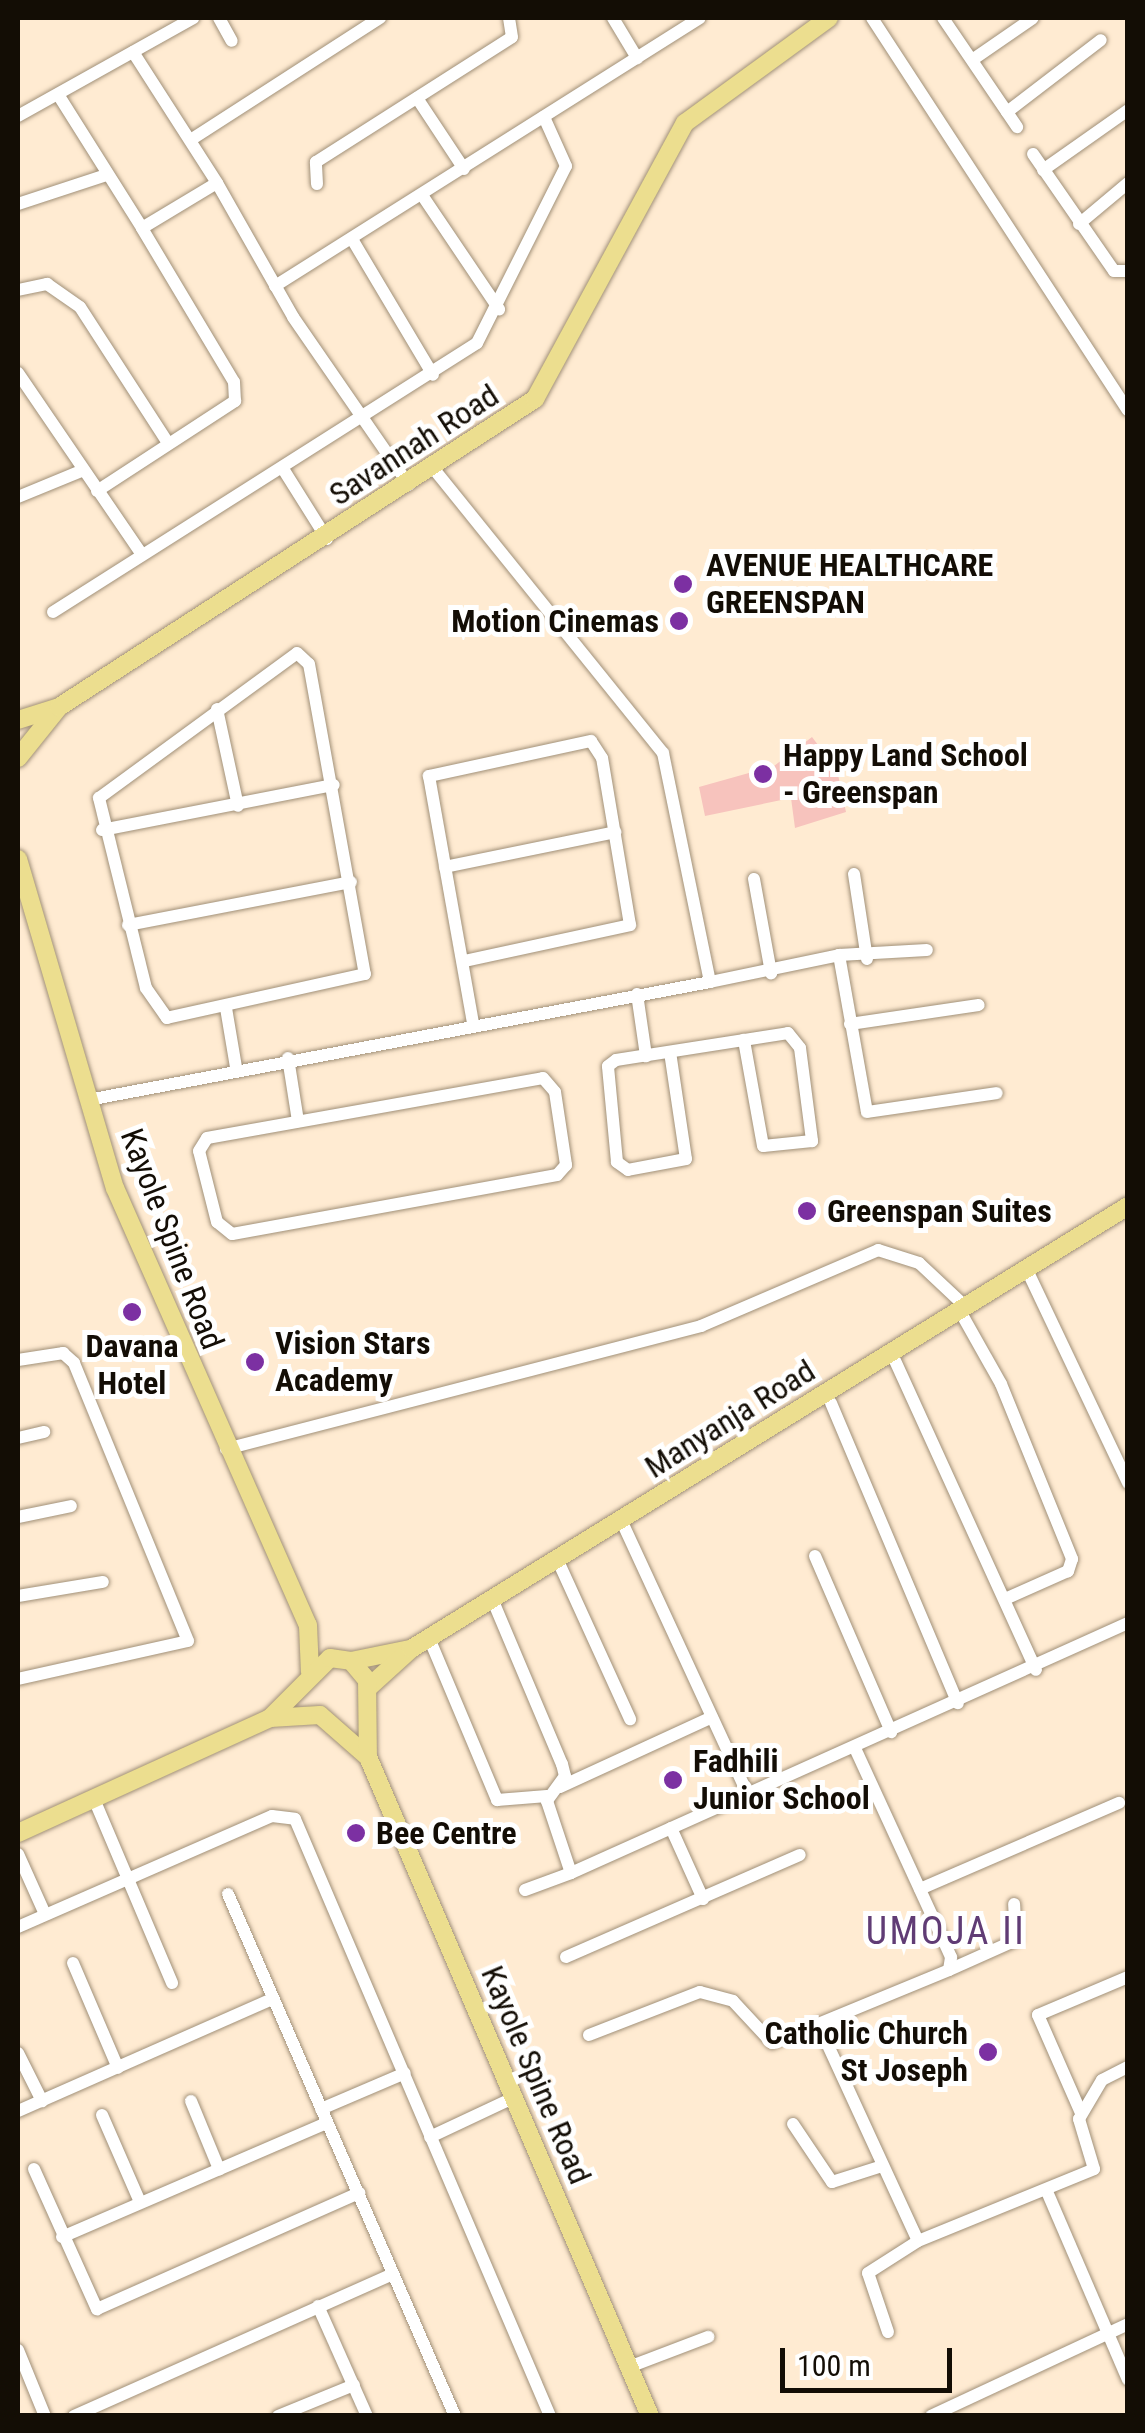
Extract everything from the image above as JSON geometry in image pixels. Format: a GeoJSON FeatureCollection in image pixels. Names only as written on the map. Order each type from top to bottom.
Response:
{"type":"FeatureCollection","features":[{"type":"Feature","properties":{"kind":"main road","name":"Savannah Road"},"geometry":{"type":"LineString","coordinates":[[19,744],[59,707],[435,470],[546,383],[685,124],[829,18]]}},
{"type":"Feature","properties":{"kind":"main road","name":"Kayole Spine Road"},"geometry":{"type":"LineString","coordinates":[[18,860],[88,1100],[144,1266],[308,1625]]}},
{"type":"Feature","properties":{"kind":"main road","name":"Manyanja Road"},"geometry":{"type":"LineString","coordinates":[[324,1717],[351,1716],[410,1648],[622,1522],[1128,1206]]}},
{"type":"Feature","properties":{"kind":"main road"},"geometry":{"type":"LineString","coordinates":[[308,1625],[347,1660],[367,1693],[368,1757]]}},
{"type":"Feature","properties":{"kind":"main road"},"geometry":{"type":"LineString","coordinates":[[308,1625],[308,1677],[324,1717],[368,1757]]}},
{"type":"Feature","properties":{"kind":"main road"},"geometry":{"type":"LineString","coordinates":[[18,1833],[270,1718],[308,1677],[347,1660],[410,1648]]}},
{"type":"Feature","properties":{"kind":"main road"},"geometry":{"type":"LineString","coordinates":[[270,1718],[324,1717]]}},
{"type":"Feature","properties":{"kind":"main road","name":"Kayole Spine Road"},"geometry":{"type":"LineString","coordinates":[[368,1757],[650,2416]]}},
{"type":"Feature","properties":{"kind":"street"},"geometry":{"type":"LineString","coordinates":[[18,113],[59,96],[193,18]]}},
{"type":"Feature","properties":{"kind":"street"},"geometry":{"type":"LineString","coordinates":[[218,18],[232,41]]}},
{"type":"Feature","properties":{"kind":"street"},"geometry":{"type":"LineString","coordinates":[[192,139],[362,22],[380,18]]}},
{"type":"Feature","properties":{"kind":"street"},"geometry":{"type":"LineString","coordinates":[[318,184],[316,162],[512,37],[508,18]]}},
{"type":"Feature","properties":{"kind":"street"},"geometry":{"type":"LineString","coordinates":[[613,18],[637,58]]}},
{"type":"Feature","properties":{"kind":"street"},"geometry":{"type":"LineString","coordinates":[[276,286],[700,18]]}},
{"type":"Feature","properties":{"kind":"street"},"geometry":{"type":"LineString","coordinates":[[872,18],[1128,410]]}},
{"type":"Feature","properties":{"kind":"street"},"geometry":{"type":"LineString","coordinates":[[943,18],[975,58],[1017,127]]}},
{"type":"Feature","properties":{"kind":"street"},"geometry":{"type":"LineString","coordinates":[[975,58],[1029,19]]}},
{"type":"Feature","properties":{"kind":"street"},"geometry":{"type":"LineString","coordinates":[[1007,112],[1101,40]]}},
{"type":"Feature","properties":{"kind":"street"},"geometry":{"type":"LineString","coordinates":[[133,52],[192,139],[276,286],[360,421],[409,485]]}},
{"type":"Feature","properties":{"kind":"street"},"geometry":{"type":"LineString","coordinates":[[59,96],[238,392],[97,491]]}},
{"type":"Feature","properties":{"kind":"street"},"geometry":{"type":"LineString","coordinates":[[417,98],[464,170]]}},
{"type":"Feature","properties":{"kind":"street"},"geometry":{"type":"LineString","coordinates":[[1043,170],[1128,110]]}},
{"type":"Feature","properties":{"kind":"street"},"geometry":{"type":"LineString","coordinates":[[54,612],[272,472],[284,472],[477,342],[499,309],[566,166],[544,117]]}},
{"type":"Feature","properties":{"kind":"street"},"geometry":{"type":"LineString","coordinates":[[1033,154],[1078,224],[1123,272],[1128,287]]}},
{"type":"Feature","properties":{"kind":"street"},"geometry":{"type":"LineString","coordinates":[[18,204],[106,175]]}},
{"type":"Feature","properties":{"kind":"street"},"geometry":{"type":"LineString","coordinates":[[142,228],[216,183]]}},
{"type":"Feature","properties":{"kind":"street"},"geometry":{"type":"LineString","coordinates":[[1078,224],[1128,183]]}},
{"type":"Feature","properties":{"kind":"street"},"geometry":{"type":"LineString","coordinates":[[422,195],[499,309]]}},
{"type":"Feature","properties":{"kind":"street"},"geometry":{"type":"LineString","coordinates":[[352,238],[432,375]]}},
{"type":"Feature","properties":{"kind":"street"},"geometry":{"type":"LineString","coordinates":[[18,290],[47,284],[80,307],[168,443]]}},
{"type":"Feature","properties":{"kind":"street"},"geometry":{"type":"LineString","coordinates":[[18,373],[80,471],[142,555]]}},
{"type":"Feature","properties":{"kind":"street"},"geometry":{"type":"LineString","coordinates":[[435,470],[663,753],[710,982]]}},
{"type":"Feature","properties":{"kind":"street"},"geometry":{"type":"LineString","coordinates":[[18,497],[80,471]]}},
{"type":"Feature","properties":{"kind":"street"},"geometry":{"type":"LineString","coordinates":[[284,472],[326,538]]}},
{"type":"Feature","properties":{"kind":"street"},"geometry":{"type":"LineString","coordinates":[[304,655],[334,785],[362,979],[226,1008],[158,1014],[128,925],[97,806],[113,782],[217,709],[304,655]]}},
{"type":"Feature","properties":{"kind":"street"},"geometry":{"type":"LineString","coordinates":[[217,709],[238,806]]}},
{"type":"Feature","properties":{"kind":"street"},"geometry":{"type":"LineString","coordinates":[[464,961],[626,929],[615,832],[591,741],[438,770],[429,776],[473,1024]]}},
{"type":"Feature","properties":{"kind":"street"},"geometry":{"type":"LineString","coordinates":[[102,830],[334,785]]}},
{"type":"Feature","properties":{"kind":"street"},"geometry":{"type":"LineString","coordinates":[[445,868],[615,832]]}},
{"type":"Feature","properties":{"kind":"street"},"geometry":{"type":"LineString","coordinates":[[854,874],[867,958]]}},
{"type":"Feature","properties":{"kind":"street"},"geometry":{"type":"LineString","coordinates":[[754,879],[771,973]]}},
{"type":"Feature","properties":{"kind":"street"},"geometry":{"type":"LineString","coordinates":[[128,925],[351,882]]}},
{"type":"Feature","properties":{"kind":"street"},"geometry":{"type":"LineString","coordinates":[[88,1100],[288,1058],[771,973],[839,955],[867,958],[927,950]]}},
{"type":"Feature","properties":{"kind":"street"},"geometry":{"type":"LineString","coordinates":[[839,955],[867,1112],[997,1094]]}},
{"type":"Feature","properties":{"kind":"street"},"geometry":{"type":"LineString","coordinates":[[637,994],[646,1056]]}},
{"type":"Feature","properties":{"kind":"street"},"geometry":{"type":"LineString","coordinates":[[850,1024],[979,1005]]}},
{"type":"Feature","properties":{"kind":"street"},"geometry":{"type":"LineString","coordinates":[[226,1008],[236,1068]]}},
{"type":"Feature","properties":{"kind":"street"},"geometry":{"type":"LineString","coordinates":[[670,1052],[686,1159],[628,1170],[617,1162],[605,1076],[616,1060],[744,1040],[798,1038],[812,1141],[763,1146],[744,1040]]}},
{"type":"Feature","properties":{"kind":"street"},"geometry":{"type":"LineString","coordinates":[[288,1058],[298,1121]]}},
{"type":"Feature","properties":{"kind":"street"},"geometry":{"type":"LineString","coordinates":[[543,1078],[555,1092],[566,1165],[557,1175],[225,1230],[200,1142],[298,1121],[543,1078]]}},
{"type":"Feature","properties":{"kind":"street"},"geometry":{"type":"LineString","coordinates":[[226,1449],[701,1326],[878,1250],[919,1262],[964,1310],[1072,1559],[1068,1571],[1007,1598]]}},
{"type":"Feature","properties":{"kind":"street"},"geometry":{"type":"LineString","coordinates":[[1027,1270],[1128,1483]]}},
{"type":"Feature","properties":{"kind":"street"},"geometry":{"type":"LineString","coordinates":[[18,1360],[63,1353],[74,1362],[188,1642],[18,1679]]}},
{"type":"Feature","properties":{"kind":"street"},"geometry":{"type":"LineString","coordinates":[[892,1354],[1007,1598],[1036,1670]]}},
{"type":"Feature","properties":{"kind":"street"},"geometry":{"type":"LineString","coordinates":[[831,1403],[958,1703]]}},
{"type":"Feature","properties":{"kind":"street"},"geometry":{"type":"LineString","coordinates":[[18,1438],[44,1432]]}},
{"type":"Feature","properties":{"kind":"street"},"geometry":{"type":"LineString","coordinates":[[18,1517],[71,1506]]}},
{"type":"Feature","properties":{"kind":"street"},"geometry":{"type":"LineString","coordinates":[[622,1522],[748,1795]]}},
{"type":"Feature","properties":{"kind":"street"},"geometry":{"type":"LineString","coordinates":[[815,1556],[890,1732]]}},
{"type":"Feature","properties":{"kind":"street"},"geometry":{"type":"LineString","coordinates":[[558,1561],[630,1719]]}},
{"type":"Feature","properties":{"kind":"street"},"geometry":{"type":"LineString","coordinates":[[18,1596],[103,1582]]}},
{"type":"Feature","properties":{"kind":"street"},"geometry":{"type":"LineString","coordinates":[[493,1601],[562,1764],[552,1792],[571,1873]]}},
{"type":"Feature","properties":{"kind":"street"},"geometry":{"type":"LineString","coordinates":[[525,1890],[1036,1670],[1128,1624]]}},
{"type":"Feature","properties":{"kind":"street"},"geometry":{"type":"LineString","coordinates":[[430,1638],[497,1800],[552,1792],[712,1717]]}},
{"type":"Feature","properties":{"kind":"street"},"geometry":{"type":"LineString","coordinates":[[855,1748],[952,1957],[948,1970]]}},
{"type":"Feature","properties":{"kind":"street"},"geometry":{"type":"LineString","coordinates":[[94,1798],[172,1982]]}},
{"type":"Feature","properties":{"kind":"street"},"geometry":{"type":"LineString","coordinates":[[920,1889],[1120,1803]]}},
{"type":"Feature","properties":{"kind":"street"},"geometry":{"type":"LineString","coordinates":[[18,1926],[126,1875],[272,1816],[294,1819],[550,2416]]}},
{"type":"Feature","properties":{"kind":"street"},"geometry":{"type":"LineString","coordinates":[[672,1828],[703,1898]]}},
{"type":"Feature","properties":{"kind":"street"},"geometry":{"type":"LineString","coordinates":[[18,1854],[45,1914]]}},
{"type":"Feature","properties":{"kind":"street"},"geometry":{"type":"LineString","coordinates":[[566,1958],[800,1855]]}},
{"type":"Feature","properties":{"kind":"street"},"geometry":{"type":"LineString","coordinates":[[228,1894],[455,2416]]}},
{"type":"Feature","properties":{"kind":"street"},"geometry":{"type":"LineString","coordinates":[[589,2035],[700,1992],[733,2001],[772,2042],[820,2028],[1016,1940],[1014,1904]]}},
{"type":"Feature","properties":{"kind":"street"},"geometry":{"type":"LineString","coordinates":[[73,1964],[118,2068]]}},
{"type":"Feature","properties":{"kind":"street"},"geometry":{"type":"LineString","coordinates":[[888,2332],[868,2274],[918,2241],[1048,2194],[1094,2169],[1081,2113],[1038,2015],[1128,1977]]}},
{"type":"Feature","properties":{"kind":"street"},"geometry":{"type":"LineString","coordinates":[[18,2111],[272,1998]]}},
{"type":"Feature","properties":{"kind":"street"},"geometry":{"type":"LineString","coordinates":[[820,2028],[879,2166],[918,2241]]}},
{"type":"Feature","properties":{"kind":"street"},"geometry":{"type":"LineString","coordinates":[[18,2053],[42,2101]]}},
{"type":"Feature","properties":{"kind":"street"},"geometry":{"type":"LineString","coordinates":[[1081,2113],[1102,2080],[1128,2067]]}},
{"type":"Feature","properties":{"kind":"street"},"geometry":{"type":"LineString","coordinates":[[321,2109],[404,2072]]}},
{"type":"Feature","properties":{"kind":"street"},"geometry":{"type":"LineString","coordinates":[[430,2136],[513,2098]]}},
{"type":"Feature","properties":{"kind":"street"},"geometry":{"type":"LineString","coordinates":[[192,2101],[219,2169]]}},
{"type":"Feature","properties":{"kind":"street"},"geometry":{"type":"LineString","coordinates":[[102,2115],[140,2202]]}},
{"type":"Feature","properties":{"kind":"street"},"geometry":{"type":"LineString","coordinates":[[62,2237],[327,2123]]}},
{"type":"Feature","properties":{"kind":"street"},"geometry":{"type":"LineString","coordinates":[[793,2124],[832,2182],[879,2166]]}},
{"type":"Feature","properties":{"kind":"street"},"geometry":{"type":"LineString","coordinates":[[34,2169],[62,2237],[102,2309],[360,2193]]}},
{"type":"Feature","properties":{"kind":"street"},"geometry":{"type":"LineString","coordinates":[[1048,2194],[1128,2380]]}},
{"type":"Feature","properties":{"kind":"street"},"geometry":{"type":"LineString","coordinates":[[74,2416],[393,2274]]}},
{"type":"Feature","properties":{"kind":"street"},"geometry":{"type":"LineString","coordinates":[[318,2306],[367,2416]]}},
{"type":"Feature","properties":{"kind":"street"},"geometry":{"type":"LineString","coordinates":[[932,2416],[1128,2324]]}},
{"type":"Feature","properties":{"kind":"street"},"geometry":{"type":"LineString","coordinates":[[629,2367],[708,2337]]}},
{"type":"Feature","properties":{"kind":"street"},"geometry":{"type":"LineString","coordinates":[[18,2350],[45,2416]]}},
{"type":"Feature","properties":{"kind":"street"},"geometry":{"type":"LineString","coordinates":[[278,2416],[354,2385]]}},
{"type":"Feature","properties":{"kind":"shaded area"},"geometry":{"type":"Polygon","coordinates":[[[812,737],[837,770],[846,812],[795,828],[791,798],[705,816],[699,787],[774,766],[812,737]]]}},
{"type":"Feature","properties":{"kind":"place","name":"AVENUE HEALTHCARE GREENSPAN"},"geometry":{"type":"Point","coordinates":[683,584]}},
{"type":"Feature","properties":{"kind":"place","name":"Motion Cinemas"},"geometry":{"type":"Point","coordinates":[679,621]}},
{"type":"Feature","properties":{"kind":"place","name":"Happy Land School - Greenspan"},"geometry":{"type":"Point","coordinates":[763,774]}},
{"type":"Feature","properties":{"kind":"place","name":"Greenspan Suites"},"geometry":{"type":"Point","coordinates":[807,1211]}},
{"type":"Feature","properties":{"kind":"place","name":"Davana Hotel"},"geometry":{"type":"Point","coordinates":[132,1312]}},
{"type":"Feature","properties":{"kind":"place","name":"Vision Stars Academy"},"geometry":{"type":"Point","coordinates":[255,1362]}},
{"type":"Feature","properties":{"kind":"place","name":"Fadhili Junior School"},"geometry":{"type":"Point","coordinates":[673,1780]}},
{"type":"Feature","properties":{"kind":"place","name":"Bee Centre"},"geometry":{"type":"Point","coordinates":[356,1833]}},
{"type":"Feature","properties":{"kind":"place","name":"Catholic Church St Joseph"},"geometry":{"type":"Point","coordinates":[988,2052]}},
{"type":"Feature","properties":{"kind":"district","name":"UMOJA II"},"geometry":{"type":"Point","coordinates":[946,1932]}}]}
